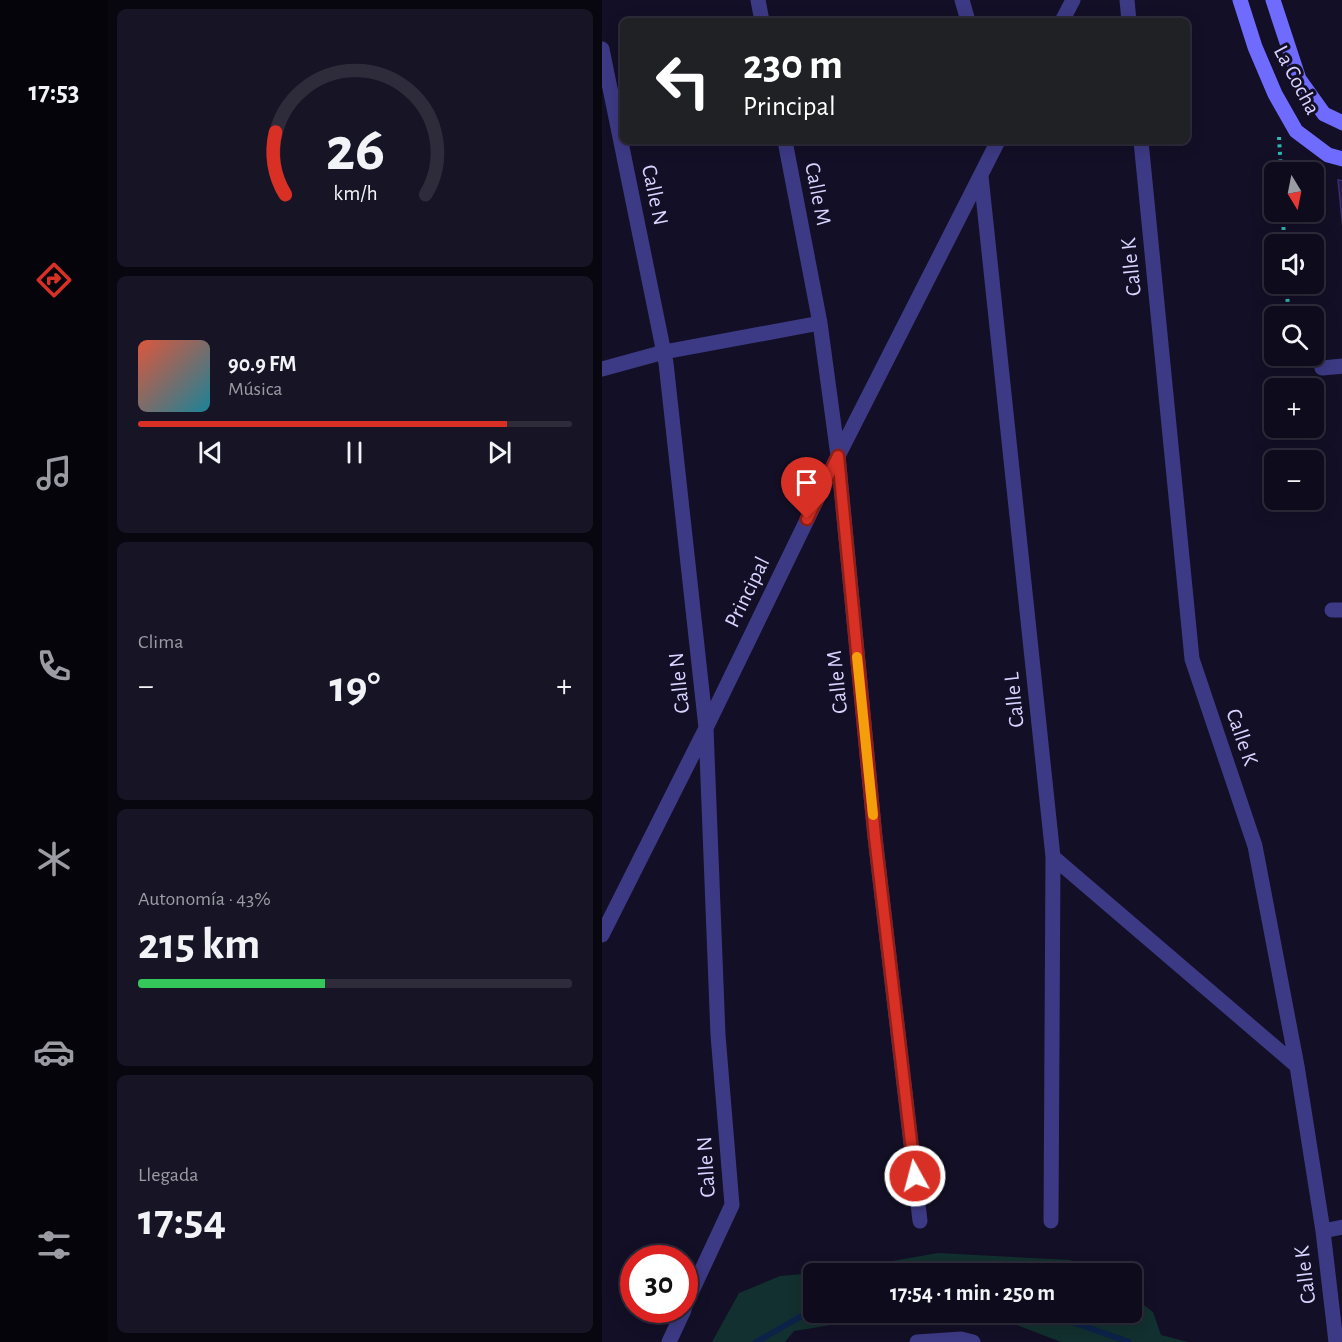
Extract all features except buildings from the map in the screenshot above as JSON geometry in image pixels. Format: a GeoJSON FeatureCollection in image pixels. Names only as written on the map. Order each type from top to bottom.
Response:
{"type":"FeatureCollection","features":[{"type":"Feature","properties":{"kind":"street"},"geometry":{"type":"LineString","coordinates":[[758,0],[761,18]]}},
{"type":"Feature","properties":{"kind":"street"},"geometry":{"type":"LineString","coordinates":[[962,0],[967,18]]}},
{"type":"Feature","properties":{"kind":"street"},"geometry":{"type":"LineString","coordinates":[[1064,18],[1073,0]]}},
{"type":"Feature","properties":{"kind":"street"},"geometry":{"type":"LineString","coordinates":[[1127,0],[1129,18]]}},
{"type":"Feature","properties":{"kind":"street","name":"La Cocha"},"geometry":{"type":"LineString","coordinates":[[1241,0],[1254,47],[1275,94],[1296,131],[1328,155],[1343,159]]}},
{"type":"Feature","properties":{"kind":"street","name":"La Cocha"},"geometry":{"type":"LineString","coordinates":[[1273,0],[1299,79],[1324,114],[1343,123]]}},
{"type":"Feature","properties":{"kind":"street","name":"Calle N"},"geometry":{"type":"LineString","coordinates":[[602,49],[620,137]]}},
{"type":"Feature","properties":{"kind":"street","name":"Calle N"},"geometry":{"type":"LineString","coordinates":[[621,144],[664,352],[706,728],[718,1035],[732,1205],[698,1279]]}},
{"type":"Feature","properties":{"kind":"street","name":"Calle M"},"geometry":{"type":"LineString","coordinates":[[786,144],[820,323],[838,456],[875,837],[920,1221]]}},
{"type":"Feature","properties":{"kind":"street","name":"Principal"},"geometry":{"type":"LineString","coordinates":[[602,935],[706,728],[838,456],[997,144]]}},
{"type":"Feature","properties":{"kind":"street","name":"Calle K"},"geometry":{"type":"LineString","coordinates":[[1141,144],[1192,659],[1255,846],[1297,1066],[1323,1231],[1336,1342]]}},
{"type":"Feature","properties":{"kind":"street","name":"Calle L"},"geometry":{"type":"LineString","coordinates":[[981,176],[1053,857],[1050,1221]]}},
{"type":"Feature","properties":{"kind":"street"},"geometry":{"type":"LineString","coordinates":[[602,369],[664,352],[820,323]]}},
{"type":"Feature","properties":{"kind":"street"},"geometry":{"type":"LineString","coordinates":[[1322,368],[1343,366]]}},
{"type":"Feature","properties":{"kind":"street"},"geometry":{"type":"LineString","coordinates":[[1053,857],[1297,1066]]}},
{"type":"Feature","properties":{"kind":"street"},"geometry":{"type":"LineString","coordinates":[[1323,1231],[1343,1227]]}},
{"type":"Feature","properties":{"kind":"street","name":"Calle N"},"geometry":{"type":"LineString","coordinates":[[669,1342],[678,1323]]}},
{"type":"Feature","properties":{"kind":"street"},"geometry":{"type":"LineString","coordinates":[[917,1342],[965,1341]]}},
{"type":"Feature","properties":{"kind":"green space"},"geometry":{"type":"Polygon","coordinates":[[[938,1253],[1070,1260],[1076,1263],[881,1263],[938,1253]]]}},
{"type":"Feature","properties":{"kind":"green space"},"geometry":{"type":"Polygon","coordinates":[[[803,1274],[803,1323],[844,1323],[794,1331],[785,1342],[712,1342],[739,1293],[780,1276],[803,1274]]]}},
{"type":"Feature","properties":{"kind":"green space"},"geometry":{"type":"Polygon","coordinates":[[[1142,1304],[1153,1312],[1161,1335],[1188,1342],[1061,1342],[1012,1323],[1142,1323],[1142,1304]]]}},
{"type":"Feature","properties":{"kind":"waterway"},"geometry":{"type":"LineString","coordinates":[[756,1342],[803,1315]]}},
{"type":"Feature","properties":{"kind":"waterway"},"geometry":{"type":"LineString","coordinates":[[1075,1323],[1129,1342]]}},
{"type":"Feature","properties":{"kind":"slow traffic"},"geometry":{"type":"LineString","coordinates":[[857,657],[873,815]]}},
{"type":"Feature","properties":{"kind":"route"},"geometry":{"type":"LineString","coordinates":[[807,519],[838,456],[875,837],[915,1176]]}}]}
